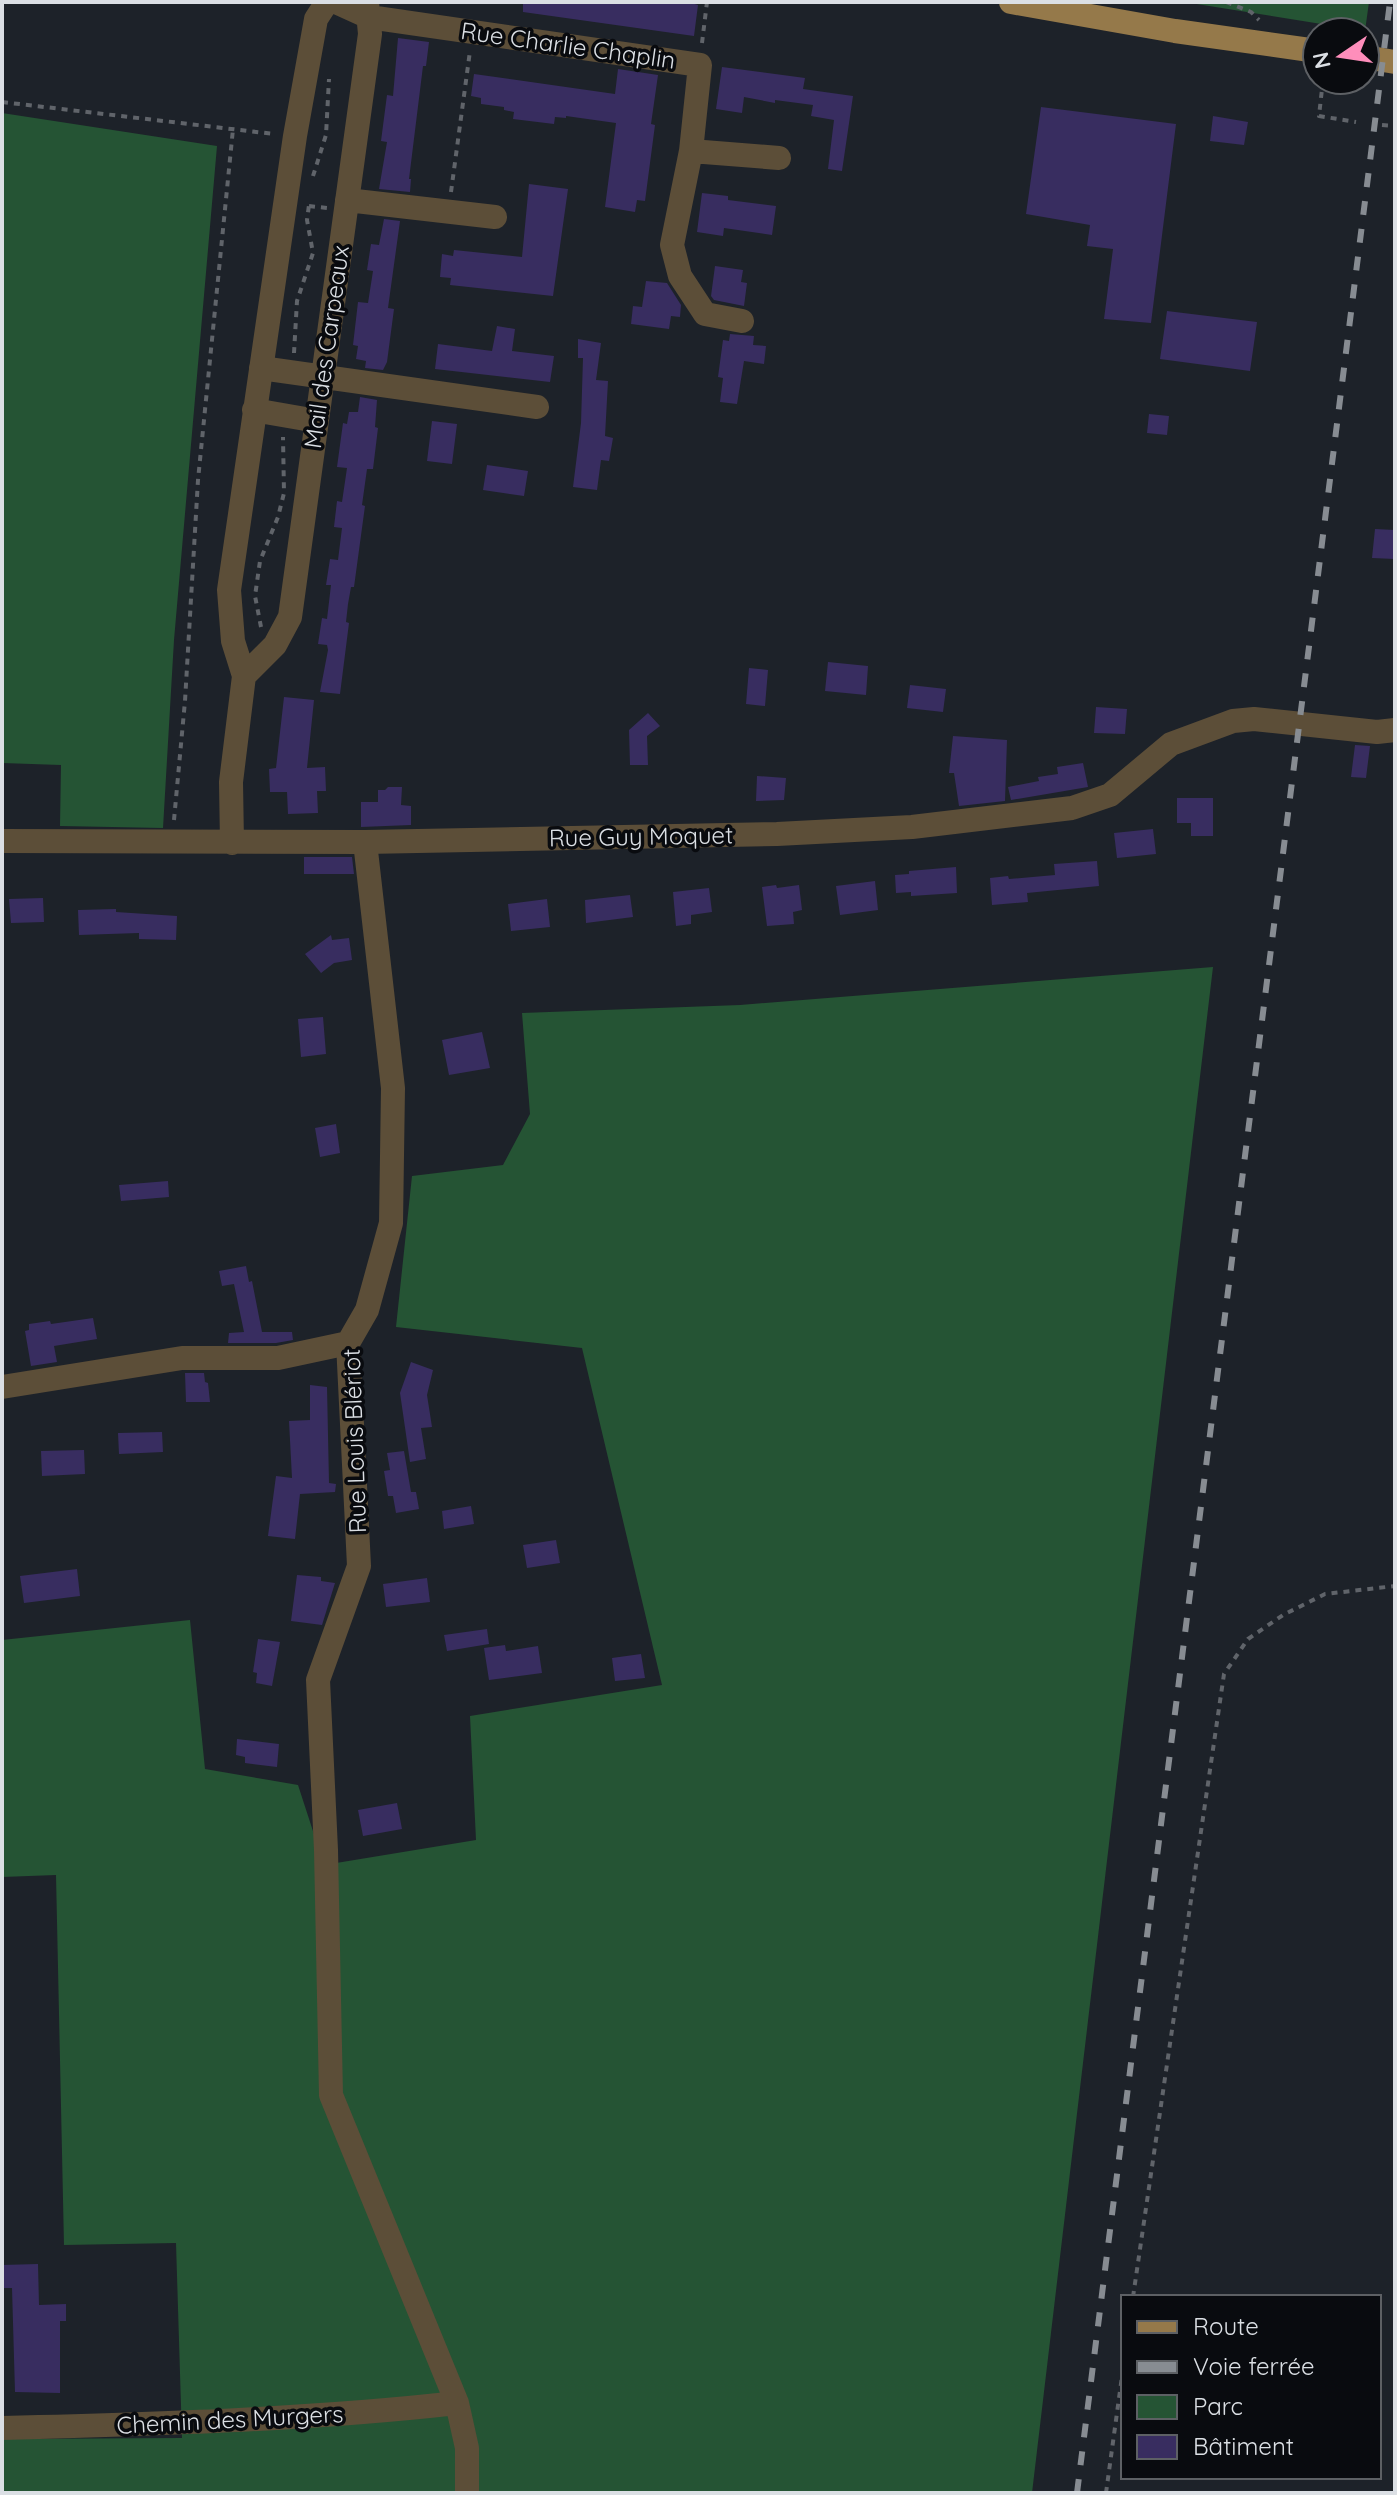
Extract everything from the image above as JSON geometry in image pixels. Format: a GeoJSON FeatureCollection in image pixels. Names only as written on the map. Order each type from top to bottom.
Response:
{"type":"FeatureCollection","features":[{"type":"Feature","properties":{"kind":"main road"},"geometry":{"type":"LineString","coordinates":[[1011,2],[1175,31],[1301,49]]}},
{"type":"Feature","properties":{"kind":"street"},"geometry":{"type":"LineString","coordinates":[[232,843],[231,782],[244,676],[233,641],[229,590],[295,136],[316,19],[327,2]]}},
{"type":"Feature","properties":{"kind":"street","name":"Rue Charlie Chaplin"},"geometry":{"type":"LineString","coordinates":[[336,2],[473,32],[700,65],[691,151],[672,245],[680,276],[705,314],[742,321]]}},
{"type":"Feature","properties":{"kind":"street","name":"Mail des Carpeaux"},"geometry":{"type":"LineString","coordinates":[[244,676],[275,645],[290,617],[370,34],[368,9]]}},
{"type":"Feature","properties":{"kind":"street"},"geometry":{"type":"LineString","coordinates":[[691,151],[779,158]]}},
{"type":"Feature","properties":{"kind":"street"},"geometry":{"type":"LineString","coordinates":[[347,200],[495,217]]}},
{"type":"Feature","properties":{"kind":"street"},"geometry":{"type":"LineString","coordinates":[[261,368],[537,407]]}},
{"type":"Feature","properties":{"kind":"street"},"geometry":{"type":"LineString","coordinates":[[254,410],[317,421]]}},
{"type":"Feature","properties":{"kind":"street","name":"Rue Guy Moquet"},"geometry":{"type":"LineString","coordinates":[[2,841],[365,842],[777,834],[912,827],[1072,808],[1110,795],[1171,744],[1233,721],[1254,719],[1377,732],[1395,730]]}},
{"type":"Feature","properties":{"kind":"street","name":"Rue Louis Blériot"},"geometry":{"type":"LineString","coordinates":[[365,842],[393,1088],[391,1223],[367,1310],[348,1343],[359,1566],[318,1680],[326,1850],[331,2095],[457,2403],[467,2448],[467,2493]]}},
{"type":"Feature","properties":{"kind":"street"},"geometry":{"type":"LineString","coordinates":[[2,1387],[182,1358],[278,1358],[348,1343]]}},
{"type":"Feature","properties":{"kind":"street","name":"Chemin des Murgers"},"geometry":{"type":"LineString","coordinates":[[2,2428],[358,2414],[457,2403]]}},
{"type":"Feature","properties":{"kind":"path"},"geometry":{"type":"LineString","coordinates":[[700,65],[707,2]]}},
{"type":"Feature","properties":{"kind":"path"},"geometry":{"type":"LineString","coordinates":[[448,212],[473,32]]}},
{"type":"Feature","properties":{"kind":"path"},"geometry":{"type":"LineString","coordinates":[[311,188],[326,135],[328,72]]}},
{"type":"Feature","properties":{"kind":"path"},"geometry":{"type":"LineString","coordinates":[[1321,96],[1319,116],[1356,122]]}},
{"type":"Feature","properties":{"kind":"path"},"geometry":{"type":"LineString","coordinates":[[2,102],[295,136]]}},
{"type":"Feature","properties":{"kind":"path"},"geometry":{"type":"LineString","coordinates":[[1382,125],[1395,126]]}},
{"type":"Feature","properties":{"kind":"path"},"geometry":{"type":"LineString","coordinates":[[172,842],[185,701],[198,480],[233,129]]}},
{"type":"Feature","properties":{"kind":"path"},"geometry":{"type":"LineString","coordinates":[[293,374],[297,301],[313,253],[307,220],[310,197]]}},
{"type":"Feature","properties":{"kind":"path"},"geometry":{"type":"LineString","coordinates":[[275,645],[260,625],[255,596],[260,561],[284,493],[282,445],[287,416]]}},
{"type":"Feature","properties":{"kind":"path"},"geometry":{"type":"LineString","coordinates":[[1133,2295],[1224,1674],[1248,1639],[1283,1615],[1325,1594],[1395,1586]]}},
{"type":"Feature","properties":{"kind":"path"},"geometry":{"type":"LineString","coordinates":[[1106,2493],[1121,2384]]}},
{"type":"Feature","properties":{"kind":"green space"},"geometry":{"type":"Polygon","coordinates":[[[1184,2],[1369,2],[1367,16],[1301,16],[1301,21],[1184,2]]]}},
{"type":"Feature","properties":{"kind":"green space"},"geometry":{"type":"Polygon","coordinates":[[[2,113],[217,146],[174,640],[163,828],[60,826],[61,765],[2,763],[2,113]]]}},
{"type":"Feature","properties":{"kind":"green space"},"geometry":{"type":"Polygon","coordinates":[[[1213,967],[1032,2493],[2,2493],[2,2439],[182,2438],[176,2243],[64,2245],[56,1875],[2,1877],[2,1640],[190,1620],[205,1769],[298,1785],[324,1865],[476,1840],[470,1716],[662,1685],[582,1348],[396,1327],[412,1176],[503,1165],[530,1114],[522,1013],[740,1005],[1213,967]]]}},
{"type":"Feature","properties":{"kind":"building"},"geometry":{"type":"Polygon","coordinates":[[[523,2],[688,2],[698,5],[694,36],[523,12],[523,2]]]}},
{"type":"Feature","properties":{"kind":"building"},"geometry":{"type":"Polygon","coordinates":[[[398,38],[429,42],[426,66],[423,66],[410,192],[379,189],[387,142],[381,141],[387,95],[393,96],[398,38]]]}},
{"type":"Feature","properties":{"kind":"building"},"geometry":{"type":"Polygon","coordinates":[[[722,67],[805,78],[803,89],[853,96],[842,171],[828,169],[834,120],[811,116],[813,105],[744,97],[742,113],[716,109],[722,67]]]}},
{"type":"Feature","properties":{"kind":"building"},"geometry":{"type":"Polygon","coordinates":[[[618,69],[658,75],[645,201],[637,200],[635,212],[605,207],[616,123],[566,116],[555,117],[554,124],[513,119],[514,112],[504,110],[504,107],[481,104],[481,98],[471,96],[474,74],[615,94],[618,69]]]}},
{"type":"Feature","properties":{"kind":"building"},"geometry":{"type":"Polygon","coordinates":[[[1041,107],[1176,124],[1151,323],[1104,319],[1113,249],[1087,246],[1090,225],[1026,214],[1041,107]]]}},
{"type":"Feature","properties":{"kind":"building"},"geometry":{"type":"Polygon","coordinates":[[[1213,116],[1248,122],[1244,145],[1210,141],[1213,116]]]}},
{"type":"Feature","properties":{"kind":"building"},"geometry":{"type":"Polygon","coordinates":[[[529,184],[568,189],[553,296],[450,285],[451,278],[440,277],[442,254],[453,256],[454,250],[522,257],[529,184]]]}},
{"type":"Feature","properties":{"kind":"building"},"geometry":{"type":"Polygon","coordinates":[[[702,193],[776,206],[772,235],[724,228],[723,236],[697,232],[702,193]]]}},
{"type":"Feature","properties":{"kind":"building"},"geometry":{"type":"Polygon","coordinates":[[[384,219],[400,221],[388,308],[394,309],[387,362],[383,370],[365,368],[366,361],[356,359],[358,346],[353,345],[358,302],[368,303],[373,271],[367,270],[371,244],[379,245],[384,219]]]}},
{"type":"Feature","properties":{"kind":"building"},"geometry":{"type":"Polygon","coordinates":[[[715,266],[743,270],[741,282],[747,283],[744,306],[714,300],[711,296],[715,266]]]}},
{"type":"Feature","properties":{"kind":"building"},"geometry":{"type":"Polygon","coordinates":[[[646,281],[667,283],[681,305],[680,317],[671,316],[669,329],[631,324],[633,306],[642,307],[646,281]]]}},
{"type":"Feature","properties":{"kind":"building"},"geometry":{"type":"Polygon","coordinates":[[[1167,311],[1257,322],[1250,371],[1160,359],[1167,311]]]}},
{"type":"Feature","properties":{"kind":"building"},"geometry":{"type":"Polygon","coordinates":[[[497,326],[515,329],[512,351],[554,356],[550,382],[435,369],[438,344],[492,351],[497,326]]]}},
{"type":"Feature","properties":{"kind":"building"},"geometry":{"type":"Polygon","coordinates":[[[730,334],[754,336],[753,345],[766,346],[764,364],[744,361],[737,404],[720,402],[723,378],[718,377],[723,340],[729,341],[730,334]]]}},
{"type":"Feature","properties":{"kind":"building"},"geometry":{"type":"Polygon","coordinates":[[[578,339],[601,343],[596,380],[608,381],[605,436],[613,438],[609,461],[601,460],[597,490],[573,487],[581,423],[583,358],[578,358],[578,339]]]}},
{"type":"Feature","properties":{"kind":"building"},"geometry":{"type":"Polygon","coordinates":[[[360,397],[377,400],[375,427],[378,428],[373,469],[367,469],[354,587],[351,587],[348,604],[346,622],[349,623],[340,694],[320,692],[328,650],[327,645],[318,644],[322,618],[327,619],[331,585],[326,585],[330,559],[338,560],[342,528],[334,527],[337,501],[342,502],[347,468],[337,467],[343,423],[347,424],[349,412],[358,412],[360,397]]]}},
{"type":"Feature","properties":{"kind":"building"},"geometry":{"type":"Polygon","coordinates":[[[1149,414],[1169,416],[1167,435],[1147,433],[1149,414]]]}},
{"type":"Feature","properties":{"kind":"building"},"geometry":{"type":"Polygon","coordinates":[[[432,421],[457,424],[452,464],[427,461],[432,421]]]}},
{"type":"Feature","properties":{"kind":"building"},"geometry":{"type":"Polygon","coordinates":[[[487,465],[528,471],[524,496],[483,490],[487,465]]]}},
{"type":"Feature","properties":{"kind":"building"},"geometry":{"type":"Polygon","coordinates":[[[1375,529],[1395,530],[1395,559],[1372,558],[1375,529]]]}},
{"type":"Feature","properties":{"kind":"building"},"geometry":{"type":"Polygon","coordinates":[[[828,662],[868,666],[866,695],[825,691],[828,662]]]}},
{"type":"Feature","properties":{"kind":"building"},"geometry":{"type":"Polygon","coordinates":[[[749,668],[768,670],[765,706],[746,704],[749,668]]]}},
{"type":"Feature","properties":{"kind":"building"},"geometry":{"type":"Polygon","coordinates":[[[910,685],[946,689],[943,712],[907,708],[910,685]]]}},
{"type":"Feature","properties":{"kind":"building"},"geometry":{"type":"Polygon","coordinates":[[[284,697],[314,700],[307,768],[325,767],[326,791],[317,791],[318,813],[288,814],[287,792],[270,792],[269,769],[276,768],[284,697]]]}},
{"type":"Feature","properties":{"kind":"building"},"geometry":{"type":"Polygon","coordinates":[[[1096,707],[1127,709],[1125,734],[1094,733],[1096,707]]]}},
{"type":"Feature","properties":{"kind":"building"},"geometry":{"type":"Polygon","coordinates":[[[648,713],[660,726],[647,736],[648,765],[630,765],[629,730],[648,713]]]}},
{"type":"Feature","properties":{"kind":"building"},"geometry":{"type":"Polygon","coordinates":[[[953,736],[1007,740],[1005,801],[959,806],[954,773],[949,773],[953,736]]]}},
{"type":"Feature","properties":{"kind":"building"},"geometry":{"type":"Polygon","coordinates":[[[1355,745],[1370,746],[1366,778],[1351,777],[1355,745]]]}},
{"type":"Feature","properties":{"kind":"building"},"geometry":{"type":"Polygon","coordinates":[[[1083,763],[1088,787],[1011,800],[1008,787],[1058,774],[1057,767],[1083,763]]]}},
{"type":"Feature","properties":{"kind":"building"},"geometry":{"type":"Polygon","coordinates":[[[757,776],[786,778],[784,800],[756,801],[757,776]]]}},
{"type":"Feature","properties":{"kind":"building"},"geometry":{"type":"Polygon","coordinates":[[[402,787],[401,805],[411,806],[411,825],[361,827],[361,802],[378,802],[378,790],[402,787]]]}},
{"type":"Feature","properties":{"kind":"building"},"geometry":{"type":"Polygon","coordinates":[[[1177,798],[1213,798],[1213,836],[1191,836],[1191,823],[1177,823],[1177,798]]]}},
{"type":"Feature","properties":{"kind":"building"},"geometry":{"type":"Polygon","coordinates":[[[1153,829],[1156,854],[1117,858],[1114,833],[1153,829]]]}},
{"type":"Feature","properties":{"kind":"building"},"geometry":{"type":"Polygon","coordinates":[[[304,857],[352,857],[354,874],[304,874],[304,857]]]}},
{"type":"Feature","properties":{"kind":"building"},"geometry":{"type":"Polygon","coordinates":[[[1097,861],[1099,886],[1027,893],[1028,902],[992,905],[990,878],[1055,875],[1054,864],[1097,861]]]}},
{"type":"Feature","properties":{"kind":"building"},"geometry":{"type":"Polygon","coordinates":[[[956,867],[957,893],[911,896],[911,892],[896,893],[895,875],[956,867]]]}},
{"type":"Feature","properties":{"kind":"building"},"geometry":{"type":"Polygon","coordinates":[[[875,881],[878,910],[840,915],[836,886],[875,881]]]}},
{"type":"Feature","properties":{"kind":"building"},"geometry":{"type":"Polygon","coordinates":[[[776,885],[777,888],[799,885],[802,910],[793,912],[794,924],[767,926],[762,887],[776,885]]]}},
{"type":"Feature","properties":{"kind":"building"},"geometry":{"type":"Polygon","coordinates":[[[709,888],[712,912],[691,915],[691,924],[676,926],[673,892],[709,888]]]}},
{"type":"Feature","properties":{"kind":"building"},"geometry":{"type":"Polygon","coordinates":[[[630,895],[633,917],[586,923],[585,900],[630,895]]]}},
{"type":"Feature","properties":{"kind":"building"},"geometry":{"type":"Polygon","coordinates":[[[43,898],[44,922],[11,923],[9,899],[43,898]]]}},
{"type":"Feature","properties":{"kind":"building"},"geometry":{"type":"Polygon","coordinates":[[[547,899],[550,927],[511,931],[508,904],[547,899]]]}},
{"type":"Feature","properties":{"kind":"building"},"geometry":{"type":"Polygon","coordinates":[[[116,909],[116,912],[177,916],[176,940],[139,939],[139,933],[79,935],[78,910],[116,909]]]}},
{"type":"Feature","properties":{"kind":"building"},"geometry":{"type":"Polygon","coordinates":[[[331,935],[332,940],[349,938],[352,960],[334,963],[321,973],[305,954],[331,935]]]}},
{"type":"Feature","properties":{"kind":"building"},"geometry":{"type":"Polygon","coordinates":[[[323,1017],[326,1054],[301,1057],[298,1019],[323,1017]]]}},
{"type":"Feature","properties":{"kind":"building"},"geometry":{"type":"Polygon","coordinates":[[[482,1032],[490,1068],[449,1075],[442,1040],[482,1032]]]}},
{"type":"Feature","properties":{"kind":"building"},"geometry":{"type":"Polygon","coordinates":[[[336,1124],[340,1153],[320,1157],[315,1128],[336,1124]]]}},
{"type":"Feature","properties":{"kind":"building"},"geometry":{"type":"Polygon","coordinates":[[[168,1181],[169,1197],[121,1201],[119,1185],[168,1181]]]}},
{"type":"Feature","properties":{"kind":"building"},"geometry":{"type":"Polygon","coordinates":[[[246,1266],[262,1332],[292,1332],[293,1340],[228,1343],[229,1333],[244,1332],[234,1284],[222,1286],[219,1271],[246,1266]]]}},
{"type":"Feature","properties":{"kind":"building"},"geometry":{"type":"Polygon","coordinates":[[[93,1318],[97,1339],[54,1346],[57,1362],[31,1366],[25,1331],[29,1330],[29,1324],[93,1318]]]}},
{"type":"Feature","properties":{"kind":"building"},"geometry":{"type":"Polygon","coordinates":[[[411,1362],[433,1370],[427,1395],[432,1427],[421,1428],[426,1459],[410,1462],[400,1393],[411,1362]]]}},
{"type":"Feature","properties":{"kind":"building"},"geometry":{"type":"Polygon","coordinates":[[[185,1373],[204,1373],[210,1402],[186,1402],[185,1373]]]}},
{"type":"Feature","properties":{"kind":"building"},"geometry":{"type":"Polygon","coordinates":[[[310,1385],[327,1387],[329,1483],[336,1484],[335,1492],[300,1494],[295,1539],[268,1536],[276,1476],[292,1478],[289,1421],[310,1420],[310,1385]]]}},
{"type":"Feature","properties":{"kind":"building"},"geometry":{"type":"Polygon","coordinates":[[[162,1432],[163,1452],[119,1454],[118,1433],[162,1432]]]}},
{"type":"Feature","properties":{"kind":"building"},"geometry":{"type":"Polygon","coordinates":[[[84,1450],[85,1474],[42,1476],[41,1451],[84,1450]]]}},
{"type":"Feature","properties":{"kind":"building"},"geometry":{"type":"Polygon","coordinates":[[[404,1451],[411,1492],[416,1492],[419,1509],[396,1513],[393,1496],[388,1496],[384,1471],[390,1470],[387,1453],[404,1451]]]}},
{"type":"Feature","properties":{"kind":"building"},"geometry":{"type":"Polygon","coordinates":[[[471,1506],[474,1524],[444,1529],[442,1511],[471,1506]]]}},
{"type":"Feature","properties":{"kind":"building"},"geometry":{"type":"Polygon","coordinates":[[[556,1540],[560,1563],[527,1568],[523,1545],[556,1540]]]}},
{"type":"Feature","properties":{"kind":"building"},"geometry":{"type":"Polygon","coordinates":[[[77,1569],[80,1596],[24,1603],[20,1576],[77,1569]]]}},
{"type":"Feature","properties":{"kind":"building"},"geometry":{"type":"Polygon","coordinates":[[[297,1575],[321,1577],[321,1581],[335,1583],[322,1625],[291,1621],[297,1575]]]}},
{"type":"Feature","properties":{"kind":"building"},"geometry":{"type":"Polygon","coordinates":[[[427,1578],[430,1602],[386,1607],[383,1584],[427,1578]]]}},
{"type":"Feature","properties":{"kind":"building"},"geometry":{"type":"Polygon","coordinates":[[[487,1629],[489,1644],[447,1651],[444,1635],[487,1629]]]}},
{"type":"Feature","properties":{"kind":"building"},"geometry":{"type":"Polygon","coordinates":[[[258,1639],[280,1642],[272,1686],[256,1683],[257,1673],[253,1672],[258,1639]]]}},
{"type":"Feature","properties":{"kind":"building"},"geometry":{"type":"Polygon","coordinates":[[[505,1645],[506,1651],[538,1646],[542,1673],[489,1680],[484,1648],[505,1645]]]}},
{"type":"Feature","properties":{"kind":"building"},"geometry":{"type":"Polygon","coordinates":[[[641,1654],[645,1678],[615,1681],[612,1658],[641,1654]]]}},
{"type":"Feature","properties":{"kind":"building"},"geometry":{"type":"Polygon","coordinates":[[[237,1739],[279,1744],[277,1767],[245,1763],[245,1757],[236,1755],[237,1739]]]}},
{"type":"Feature","properties":{"kind":"building"},"geometry":{"type":"Polygon","coordinates":[[[397,1803],[402,1829],[363,1836],[358,1810],[397,1803]]]}},
{"type":"Feature","properties":{"kind":"building"},"geometry":{"type":"Polygon","coordinates":[[[38,2264],[39,2305],[66,2304],[66,2321],[60,2321],[60,2393],[15,2392],[12,2288],[2,2288],[2,2265],[38,2264]]]}},
{"type":"Feature","properties":{"kind":"railway"},"geometry":{"type":"LineString","coordinates":[[1077,2493],[1390,2]]}}]}
